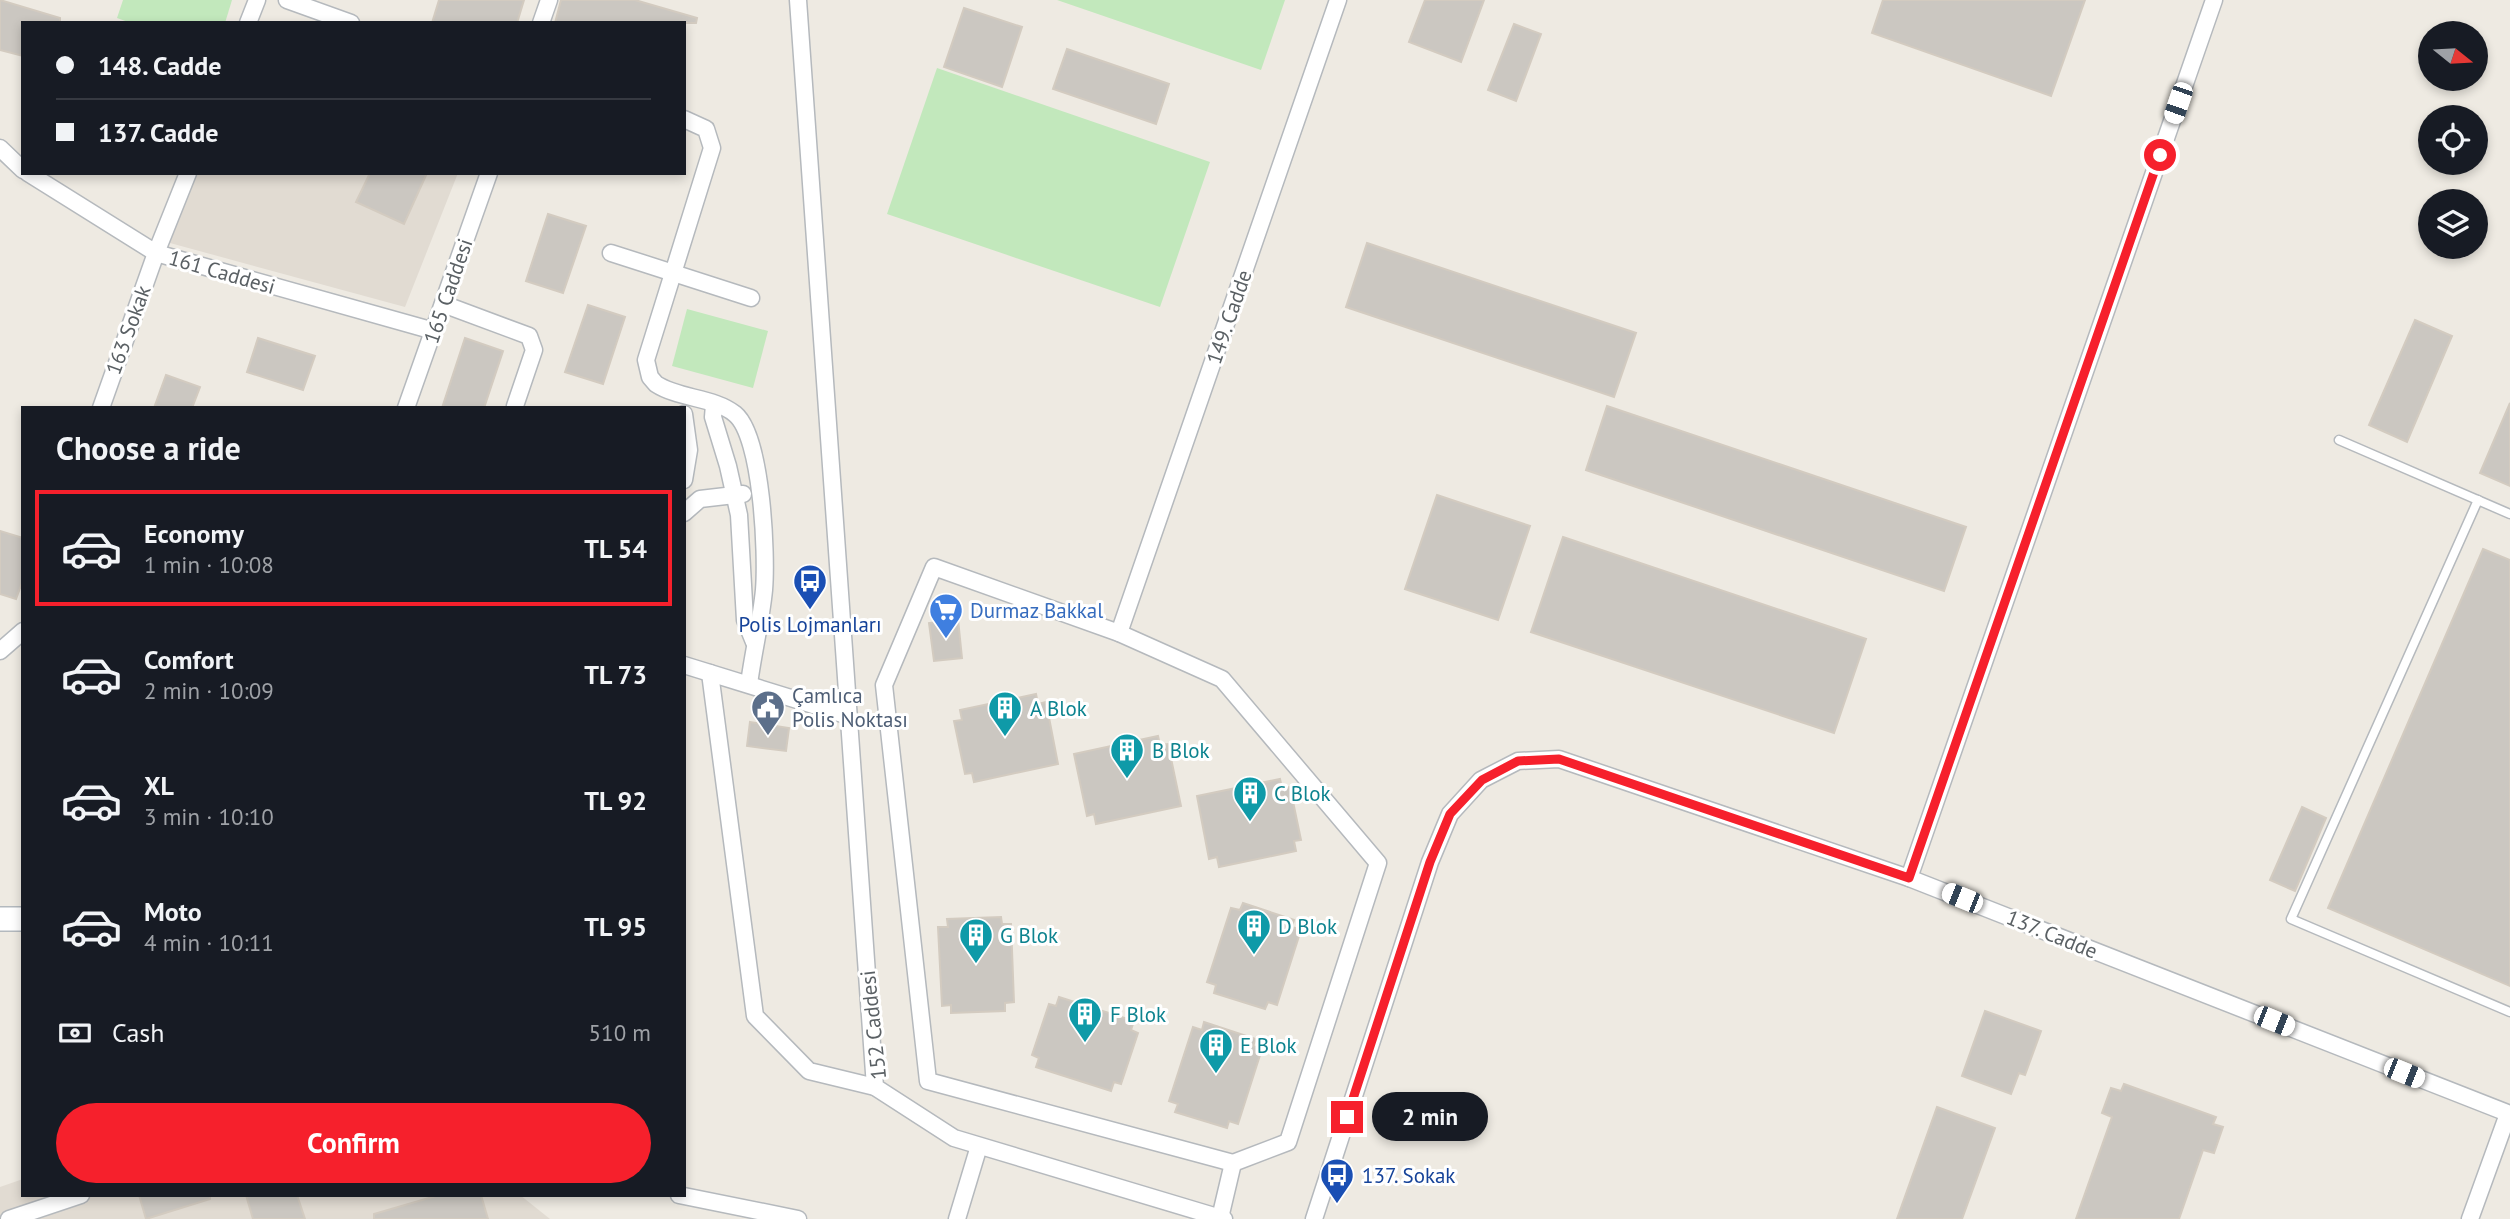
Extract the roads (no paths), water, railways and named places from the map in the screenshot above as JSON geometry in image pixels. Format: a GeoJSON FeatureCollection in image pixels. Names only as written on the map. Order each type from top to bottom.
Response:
{"type":"FeatureCollection","features":[{"type":"Feature","properties":{"kind":"street"},"geometry":{"type":"LineString","coordinates":[[249,21],[257,0]]}},
{"type":"Feature","properties":{"kind":"street"},"geometry":{"type":"LineString","coordinates":[[287,0],[345,21]]}},
{"type":"Feature","properties":{"kind":"street"},"geometry":{"type":"LineString","coordinates":[[542,21],[549,0]]}},
{"type":"Feature","properties":{"kind":"street","name":"152 Caddesi"},"geometry":{"type":"LineString","coordinates":[[799,0],[876,1087],[954,1138],[1222,1218]]}},
{"type":"Feature","properties":{"kind":"street","name":"149. Cadde"},"geometry":{"type":"LineString","coordinates":[[1119,633],[1338,0]]}},
{"type":"Feature","properties":{"kind":"street"},"geometry":{"type":"LineString","coordinates":[[1909,878],[2214,0]]}},
{"type":"Feature","properties":{"kind":"street"},"geometry":{"type":"LineString","coordinates":[[686,119],[706,129],[712,148],[646,360],[650,377],[656,384],[683,401],[714,405],[732,412],[748,430],[760,492],[765,575],[749,684]]}},
{"type":"Feature","properties":{"kind":"street"},"geometry":{"type":"LineString","coordinates":[[0,148],[21,168]]}},
{"type":"Feature","properties":{"kind":"street","name":"161 Caddesi"},"geometry":{"type":"LineString","coordinates":[[31,175],[156,253],[434,331]]}},
{"type":"Feature","properties":{"kind":"street","name":"163 Sokak"},"geometry":{"type":"LineString","coordinates":[[102,406],[156,253],[187,175]]}},
{"type":"Feature","properties":{"kind":"street","name":"165 Caddesi"},"geometry":{"type":"LineString","coordinates":[[407,406],[488,175]]}},
{"type":"Feature","properties":{"kind":"street"},"geometry":{"type":"LineString","coordinates":[[611,253],[751,298]]}},
{"type":"Feature","properties":{"kind":"street"},"geometry":{"type":"LineString","coordinates":[[443,304],[529,336],[534,350],[515,406]]}},
{"type":"Feature","properties":{"kind":"street"},"geometry":{"type":"LineString","coordinates":[[714,405],[713,417],[735,495],[746,620],[754,642]]}},
{"type":"Feature","properties":{"kind":"street"},"geometry":{"type":"LineString","coordinates":[[686,428],[689,450],[686,468]]}},
{"type":"Feature","properties":{"kind":"street"},"geometry":{"type":"LineString","coordinates":[[686,508],[700,499],[760,492]]}},
{"type":"Feature","properties":{"kind":"street"},"geometry":{"type":"LineString","coordinates":[[934,567],[1119,633],[1222,679],[1378,863],[1289,1142],[1233,1163],[928,1081],[884,685],[934,567]]}},
{"type":"Feature","properties":{"kind":"street"},"geometry":{"type":"LineString","coordinates":[[0,651],[21,633]]}},
{"type":"Feature","properties":{"kind":"street"},"geometry":{"type":"LineString","coordinates":[[686,666],[849,716]]}},
{"type":"Feature","properties":{"kind":"street"},"geometry":{"type":"LineString","coordinates":[[710,673],[755,1016],[809,1071],[876,1087]]}},
{"type":"Feature","properties":{"kind":"street","name":"137. Cadde"},"geometry":{"type":"LineString","coordinates":[[1314,1219],[1430,862],[1450,814],[1482,780],[1518,761],[1559,759],[1909,878],[2509,1114]]}},
{"type":"Feature","properties":{"kind":"street"},"geometry":{"type":"LineString","coordinates":[[0,919],[21,919]]}},
{"type":"Feature","properties":{"kind":"street"},"geometry":{"type":"LineString","coordinates":[[2470,1219],[2509,1114]]}},
{"type":"Feature","properties":{"kind":"street"},"geometry":{"type":"LineString","coordinates":[[957,1219],[979,1146]]}},
{"type":"Feature","properties":{"kind":"street"},"geometry":{"type":"LineString","coordinates":[[1222,1218],[1233,1163]]}},
{"type":"Feature","properties":{"kind":"street"},"geometry":{"type":"LineString","coordinates":[[686,1196],[798,1219]]}},
{"type":"Feature","properties":{"kind":"street"},"geometry":{"type":"LineString","coordinates":[[9,1219],[75,1197]]}},
{"type":"Feature","properties":{"kind":"lane"},"geometry":{"type":"LineString","coordinates":[[2339,440],[2510,514]]}},
{"type":"Feature","properties":{"kind":"lane"},"geometry":{"type":"LineString","coordinates":[[2478,500],[2291,919],[2510,1012]]}},
{"type":"Feature","properties":{"kind":"place","name":"Polis Lojmanları"},"geometry":{"type":"Point","coordinates":[810,611]}},
{"type":"Feature","properties":{"kind":"place","name":"Durmaz Bakkal"},"geometry":{"type":"Point","coordinates":[946,640]}},
{"type":"Feature","properties":{"kind":"place","name":"Çamlıca Polis Noktası"},"geometry":{"type":"Point","coordinates":[768,737]}},
{"type":"Feature","properties":{"kind":"place","name":"A Blok"},"geometry":{"type":"Point","coordinates":[1005,738]}},
{"type":"Feature","properties":{"kind":"place","name":"B Blok"},"geometry":{"type":"Point","coordinates":[1127,780]}},
{"type":"Feature","properties":{"kind":"place","name":"C Blok"},"geometry":{"type":"Point","coordinates":[1250,823]}},
{"type":"Feature","properties":{"kind":"place","name":"D Blok"},"geometry":{"type":"Point","coordinates":[1254,956]}},
{"type":"Feature","properties":{"kind":"place","name":"G Blok"},"geometry":{"type":"Point","coordinates":[976,965]}},
{"type":"Feature","properties":{"kind":"place","name":"F Blok"},"geometry":{"type":"Point","coordinates":[1085,1044]}},
{"type":"Feature","properties":{"kind":"place","name":"E Blok"},"geometry":{"type":"Point","coordinates":[1216,1075]}},
{"type":"Feature","properties":{"kind":"place","name":"137. Sokak"},"geometry":{"type":"Point","coordinates":[1337,1205]}}]}
